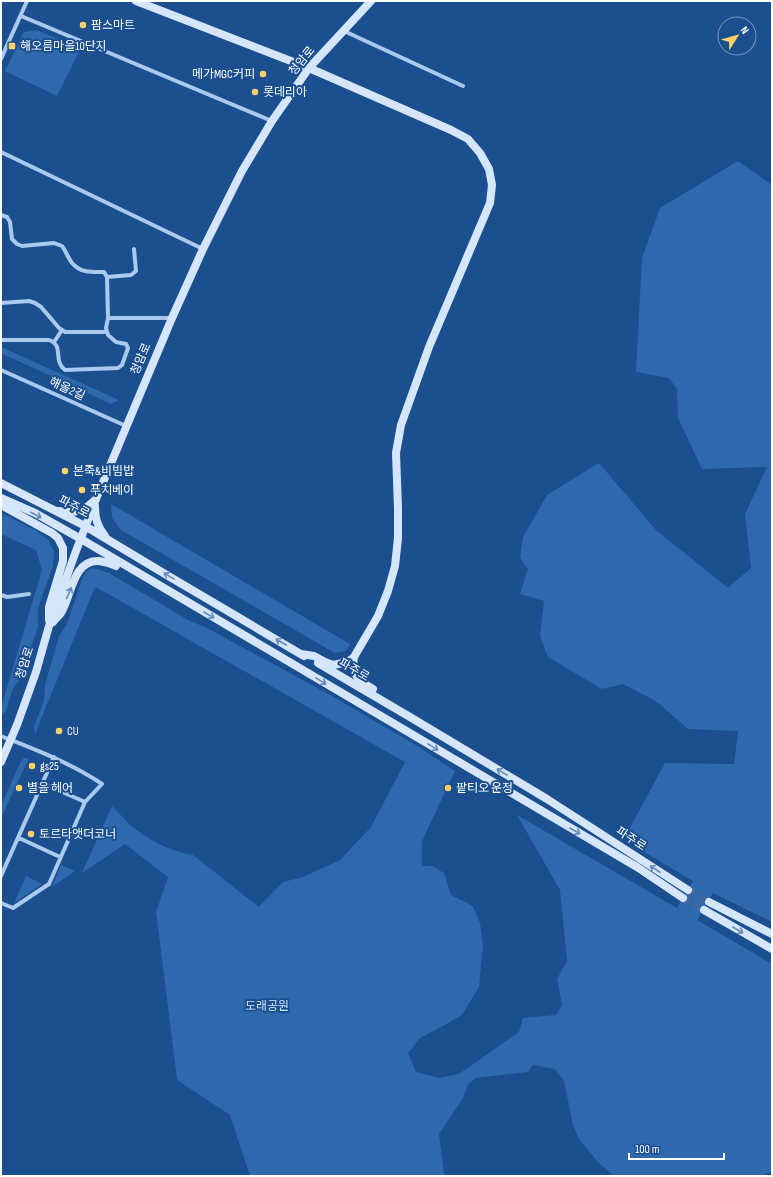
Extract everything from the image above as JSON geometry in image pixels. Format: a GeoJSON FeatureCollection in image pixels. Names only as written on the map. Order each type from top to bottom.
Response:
{"type":"FeatureCollection","features":[{"type":"Feature","properties":{"kind":"main road"},"geometry":{"type":"LineString","coordinates":[[136,1],[309,68],[451,130],[468,139],[480,153],[489,169],[492,185],[490,203],[429,347],[401,425],[396,453],[398,538],[395,566],[388,591],[378,616],[354,657],[352,665],[355,674],[361,682],[392,701],[402,712]]}},
{"type":"Feature","properties":{"kind":"main road","name":"청암로"},"geometry":{"type":"LineString","coordinates":[[1,762],[11,740],[36,672],[49,626],[85,526],[172,318],[204,249],[242,171],[272,121],[309,68],[371,1]]}},
{"type":"Feature","properties":{"kind":"main road","name":"파주로"},"geometry":{"type":"LineString","coordinates":[[1,483],[85,526],[402,712],[547,799],[688,890]]}},
{"type":"Feature","properties":{"kind":"main road","name":"파주로"},"geometry":{"type":"LineString","coordinates":[[1,498],[35,513],[196,607],[637,867],[683,898]]}},
{"type":"Feature","properties":{"kind":"main road"},"geometry":{"type":"LineString","coordinates":[[51,509],[64,512],[83,510],[96,499]]}},
{"type":"Feature","properties":{"kind":"main road"},"geometry":{"type":"LineString","coordinates":[[96,499],[96,522],[103,533],[114,544]]}},
{"type":"Feature","properties":{"kind":"main road"},"geometry":{"type":"LineString","coordinates":[[1,505],[52,533],[58,538],[63,548],[63,561],[49,607],[49,626]]}},
{"type":"Feature","properties":{"kind":"main road"},"geometry":{"type":"LineString","coordinates":[[49,626],[61,613],[82,566],[96,561],[109,562],[159,590],[196,607]]}},
{"type":"Feature","properties":{"kind":"main road"},"geometry":{"type":"LineString","coordinates":[[301,654],[314,656],[333,665],[348,662],[354,657]]}},
{"type":"Feature","properties":{"kind":"main road"},"geometry":{"type":"LineString","coordinates":[[709,902],[772,934]]}},
{"type":"Feature","properties":{"kind":"main road"},"geometry":{"type":"LineString","coordinates":[[704,910],[772,949]]}},
{"type":"Feature","properties":{"kind":"street"},"geometry":{"type":"LineString","coordinates":[[1,59],[27,1]]}},
{"type":"Feature","properties":{"kind":"street"},"geometry":{"type":"LineString","coordinates":[[21,16],[272,121]]}},
{"type":"Feature","properties":{"kind":"street"},"geometry":{"type":"LineString","coordinates":[[344,31],[463,86]]}},
{"type":"Feature","properties":{"kind":"street"},"geometry":{"type":"LineString","coordinates":[[1,152],[204,249]]}},
{"type":"Feature","properties":{"kind":"street"},"geometry":{"type":"LineString","coordinates":[[1,215],[7,217],[10,222],[12,239],[17,244],[22,246],[54,243],[62,246],[71,262],[79,269],[86,272],[104,272],[107,277],[107,332],[108,335],[116,342],[126,344],[128,348],[122,365],[118,368],[65,370],[60,366],[58,360],[58,348],[54,342],[49,340],[1,340]]}},
{"type":"Feature","properties":{"kind":"street"},"geometry":{"type":"LineString","coordinates":[[107,277],[131,275],[136,271],[134,249]]}},
{"type":"Feature","properties":{"kind":"street"},"geometry":{"type":"LineString","coordinates":[[1,303],[29,301],[35,303],[41,307],[59,328],[65,332],[107,332]]}},
{"type":"Feature","properties":{"kind":"street"},"geometry":{"type":"LineString","coordinates":[[108,318],[172,318]]}},
{"type":"Feature","properties":{"kind":"street"},"geometry":{"type":"LineString","coordinates":[[54,342],[62,330]]}},
{"type":"Feature","properties":{"kind":"street","name":"해올2길"},"geometry":{"type":"LineString","coordinates":[[1,370],[126,426]]}},
{"type":"Feature","properties":{"kind":"street"},"geometry":{"type":"LineString","coordinates":[[1,595],[8,597],[29,594]]}},
{"type":"Feature","properties":{"kind":"street"},"geometry":{"type":"LineString","coordinates":[[1,736],[54,757],[102,784],[85,802],[49,884],[14,908],[1,903]]}},
{"type":"Feature","properties":{"kind":"street"},"geometry":{"type":"LineString","coordinates":[[1,876],[54,757]]}},
{"type":"Feature","properties":{"kind":"street"},"geometry":{"type":"LineString","coordinates":[[42,783],[85,802]]}},
{"type":"Feature","properties":{"kind":"street"},"geometry":{"type":"LineString","coordinates":[[19,838],[60,857]]}},
{"type":"Feature","properties":{"kind":"green space"},"geometry":{"type":"Polygon","coordinates":[[[36,30],[81,48],[57,96],[5,71],[24,32],[36,30]]]}},
{"type":"Feature","properties":{"kind":"green space","name":"도래공원"},"geometry":{"type":"Polygon","coordinates":[[[738,161],[772,185],[772,922],[713,893],[697,920],[772,964],[772,1171],[762,1176],[614,1176],[598,1162],[579,1139],[573,1125],[564,1081],[555,1069],[533,1065],[528,1072],[476,1078],[468,1084],[463,1098],[439,1134],[444,1174],[448,1176],[250,1176],[230,1115],[177,1080],[156,912],[168,877],[125,844],[82,873],[112,806],[129,824],[144,835],[167,848],[193,855],[259,907],[283,882],[303,877],[340,860],[371,827],[405,762],[95,587],[35,734],[34,727],[44,700],[45,685],[59,636],[67,624],[83,576],[88,570],[93,568],[109,573],[188,620],[207,628],[332,696],[414,744],[455,771],[422,841],[422,866],[432,866],[444,873],[451,895],[473,906],[480,923],[483,945],[479,987],[462,1015],[420,1038],[408,1053],[416,1072],[439,1078],[459,1074],[519,1032],[523,1018],[556,1015],[562,1005],[557,979],[567,961],[560,890],[517,815],[677,908],[693,881],[641,850],[626,835],[665,763],[734,764],[738,731],[688,729],[652,699],[623,684],[602,689],[548,657],[540,636],[544,601],[520,594],[528,569],[520,558],[523,537],[547,495],[599,463],[656,530],[728,588],[751,568],[745,514],[767,467],[702,469],[678,418],[677,389],[669,378],[636,372],[642,258],[660,208],[738,161]]]}},
{"type":"Feature","properties":{"kind":"green space"},"geometry":{"type":"Polygon","coordinates":[[[1,347],[119,400],[111,404],[1,353],[1,347]]]}},
{"type":"Feature","properties":{"kind":"green space"},"geometry":{"type":"Polygon","coordinates":[[[111,504],[350,644],[346,651],[335,653],[121,530],[112,518],[111,504]]]}},
{"type":"Feature","properties":{"kind":"green space"},"geometry":{"type":"Polygon","coordinates":[[[1,513],[35,530],[48,540],[54,551],[53,566],[38,608],[38,627],[19,680],[13,688],[6,711],[1,715],[1,708],[42,570],[36,550],[1,534],[1,513]]]}},
{"type":"Feature","properties":{"kind":"green space"},"geometry":{"type":"Polygon","coordinates":[[[24,758],[29,758],[1,818],[1,806],[21,761],[24,758]]]}},
{"type":"Feature","properties":{"kind":"green space"},"geometry":{"type":"Polygon","coordinates":[[[61,865],[75,871],[52,887],[61,865]]]}},
{"type":"Feature","properties":{"kind":"green space"},"geometry":{"type":"Polygon","coordinates":[[[26,876],[42,884],[14,903],[26,876]]]}},
{"type":"Feature","properties":{"kind":"tunnel"},"geometry":{"type":"LineString","coordinates":[[688,890],[709,902]]}},
{"type":"Feature","properties":{"kind":"tunnel"},"geometry":{"type":"LineString","coordinates":[[683,898],[704,910]]}},
{"type":"Feature","properties":{"kind":"place","name":"팜스마트"},"geometry":{"type":"Point","coordinates":[83,25]}},
{"type":"Feature","properties":{"kind":"place","name":"해오름마을10단지"},"geometry":{"type":"Point","coordinates":[12,46]}},
{"type":"Feature","properties":{"kind":"place","name":"메가MGC커피"},"geometry":{"type":"Point","coordinates":[263,74]}},
{"type":"Feature","properties":{"kind":"place","name":"롯데리아"},"geometry":{"type":"Point","coordinates":[255,92]}},
{"type":"Feature","properties":{"kind":"place","name":"본죽&비빔밥"},"geometry":{"type":"Point","coordinates":[65,471]}},
{"type":"Feature","properties":{"kind":"place","name":"푸치베이"},"geometry":{"type":"Point","coordinates":[82,490]}},
{"type":"Feature","properties":{"kind":"place","name":"CU"},"geometry":{"type":"Point","coordinates":[59,731]}},
{"type":"Feature","properties":{"kind":"place","name":"gs25"},"geometry":{"type":"Point","coordinates":[32,766]}},
{"type":"Feature","properties":{"kind":"place","name":"별을 헤어"},"geometry":{"type":"Point","coordinates":[19,788]}},
{"type":"Feature","properties":{"kind":"place","name":"팥티오 운정"},"geometry":{"type":"Point","coordinates":[448,788]}},
{"type":"Feature","properties":{"kind":"place","name":"토르타앳더코너"},"geometry":{"type":"Point","coordinates":[31,834]}}]}
